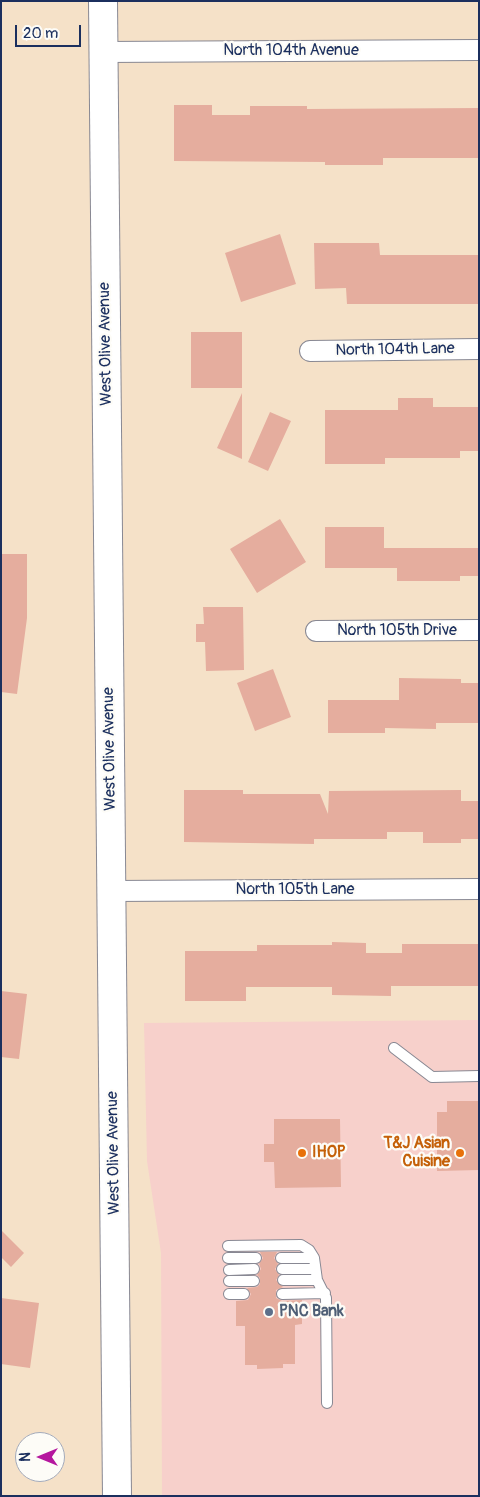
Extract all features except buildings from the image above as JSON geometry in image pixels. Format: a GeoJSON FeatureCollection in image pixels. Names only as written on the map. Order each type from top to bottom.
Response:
{"type":"FeatureCollection","features":[{"type":"Feature","properties":{"kind":"main road","name":"West Olive Avenue"},"geometry":{"type":"LineString","coordinates":[[103,1],[118,1496]]}},
{"type":"Feature","properties":{"kind":"street","name":"North 104th Avenue"},"geometry":{"type":"LineString","coordinates":[[103,52],[479,50]]}},
{"type":"Feature","properties":{"kind":"street","name":"North 104th Lane"},"geometry":{"type":"LineString","coordinates":[[310,351],[479,349]]}},
{"type":"Feature","properties":{"kind":"street","name":"North 105th Drive"},"geometry":{"type":"LineString","coordinates":[[316,631],[479,630]]}},
{"type":"Feature","properties":{"kind":"street","name":"North 105th Lane"},"geometry":{"type":"LineString","coordinates":[[111,891],[479,890]]}},
{"type":"Feature","properties":{"kind":"lane"},"geometry":{"type":"LineString","coordinates":[[394,1048],[432,1076],[479,1076]]}},
{"type":"Feature","properties":{"kind":"lane"},"geometry":{"type":"LineString","coordinates":[[228,1246],[301,1245],[309,1250],[314,1258],[317,1280],[326,1296],[327,1403]]}},
{"type":"Feature","properties":{"kind":"lane"},"geometry":{"type":"LineString","coordinates":[[228,1258],[256,1258]]}},
{"type":"Feature","properties":{"kind":"lane"},"geometry":{"type":"LineString","coordinates":[[281,1258],[314,1258]]}},
{"type":"Feature","properties":{"kind":"lane"},"geometry":{"type":"LineString","coordinates":[[282,1269],[315,1268]]}},
{"type":"Feature","properties":{"kind":"lane"},"geometry":{"type":"LineString","coordinates":[[229,1270],[254,1269]]}},
{"type":"Feature","properties":{"kind":"lane"},"geometry":{"type":"LineString","coordinates":[[283,1280],[317,1280]]}},
{"type":"Feature","properties":{"kind":"lane"},"geometry":{"type":"LineString","coordinates":[[229,1281],[254,1281]]}},
{"type":"Feature","properties":{"kind":"lane"},"geometry":{"type":"LineString","coordinates":[[229,1294],[244,1294]]}},
{"type":"Feature","properties":{"kind":"lane"},"geometry":{"type":"LineString","coordinates":[[282,1294],[326,1296]]}},
{"type":"Feature","properties":{"kind":"shaded area"},"geometry":{"type":"Polygon","coordinates":[[[479,1020],[479,1496],[162,1496],[161,1253],[147,1161],[144,1023],[479,1020]]]}},
{"type":"Feature","properties":{"kind":"place","name":"IHOP"},"geometry":{"type":"Point","coordinates":[302,1153]}},
{"type":"Feature","properties":{"kind":"place","name":"T&J Asian Cuisine"},"geometry":{"type":"Point","coordinates":[460,1153]}},
{"type":"Feature","properties":{"kind":"place","name":"PNC Bank"},"geometry":{"type":"Point","coordinates":[269,1312]}}]}
